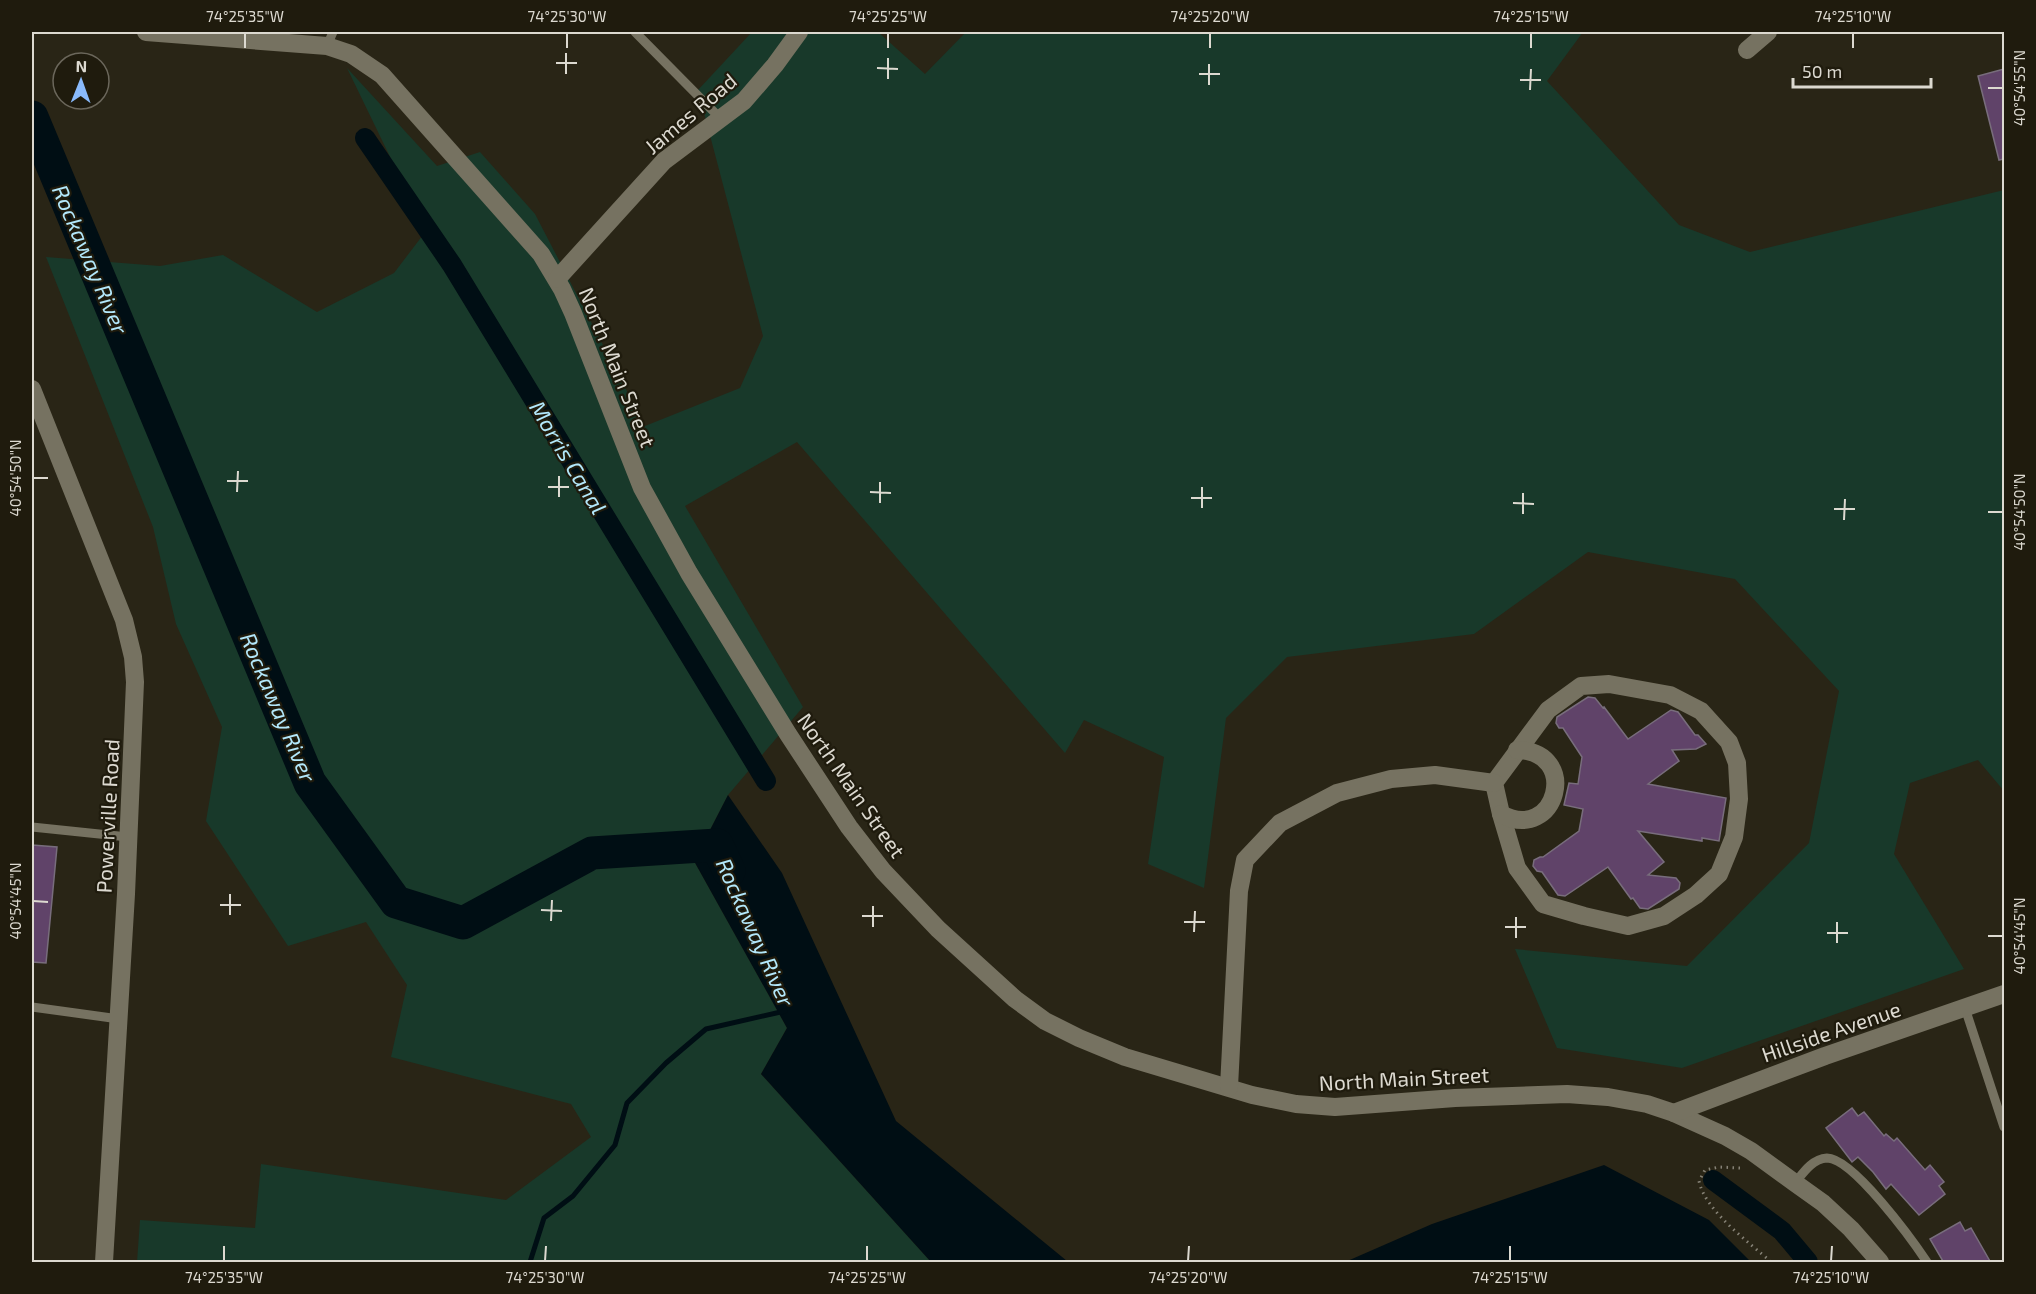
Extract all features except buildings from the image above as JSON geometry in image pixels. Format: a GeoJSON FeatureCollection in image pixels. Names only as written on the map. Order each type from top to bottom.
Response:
{"type":"FeatureCollection","features":[{"type":"Feature","properties":{"kind":"street","name":"North Main Street"},"geometry":{"type":"LineString","coordinates":[[146,32],[330,39],[382,75],[541,254],[557,279],[598,373],[642,488],[689,573],[788,734],[849,826],[883,871],[938,929],[1015,999],[1046,1021],[1125,1058],[1252,1095],[1296,1104],[1335,1107],[1455,1098],[1567,1094],[1608,1097],[1647,1104],[1674,1113],[1725,1136],[1751,1151],[1823,1203],[1851,1229],[1880,1263]]}},
{"type":"Feature","properties":{"kind":"street","name":"James Road"},"geometry":{"type":"LineString","coordinates":[[557,279],[664,161],[744,101],[775,65],[799,32]]}},
{"type":"Feature","properties":{"kind":"street"},"geometry":{"type":"LineString","coordinates":[[1747,50],[1768,32]]}},
{"type":"Feature","properties":{"kind":"street","name":"Powerville Road"},"geometry":{"type":"LineString","coordinates":[[32,389],[124,620],[133,657],[135,710],[104,1263]]}},
{"type":"Feature","properties":{"kind":"street"},"geometry":{"type":"LineString","coordinates":[[1609,684],[1670,695],[1701,711],[1729,742],[1737,763],[1739,799],[1734,837],[1719,874],[1696,895],[1664,916],[1628,926],[1543,904],[1517,868],[1494,783],[1517,750],[1548,710],[1581,686],[1609,684]]}},
{"type":"Feature","properties":{"kind":"street"},"geometry":{"type":"LineString","coordinates":[[1501,814],[1517,820],[1534,818],[1548,807],[1556,791],[1554,773],[1549,765],[1535,753],[1517,750]]}},
{"type":"Feature","properties":{"kind":"street"},"geometry":{"type":"LineString","coordinates":[[1228,1087],[1239,891],[1245,860],[1280,823],[1337,793],[1391,779],[1435,775],[1494,783]]}},
{"type":"Feature","properties":{"kind":"street","name":"Hillside Avenue"},"geometry":{"type":"LineString","coordinates":[[1674,1113],[1825,1056],[2004,994]]}},
{"type":"Feature","properties":{"kind":"lane"},"geometry":{"type":"LineString","coordinates":[[635,32],[721,119]]}},
{"type":"Feature","properties":{"kind":"lane"},"geometry":{"type":"LineString","coordinates":[[32,827],[128,837]]}},
{"type":"Feature","properties":{"kind":"lane"},"geometry":{"type":"LineString","coordinates":[[32,1006],[118,1019]]}},
{"type":"Feature","properties":{"kind":"lane"},"geometry":{"type":"LineString","coordinates":[[1965,1008],[2004,1127]]}},
{"type":"Feature","properties":{"kind":"lane"},"geometry":{"type":"LineString","coordinates":[[1795,1183],[1807,1168],[1820,1159],[1830,1158],[1840,1163],[1891,1212],[1928,1263]]}},
{"type":"Feature","properties":{"kind":"path"},"geometry":{"type":"LineString","coordinates":[[1740,1168],[1719,1167],[1705,1170],[1699,1181],[1701,1191],[1716,1212],[1771,1263]]}},
{"type":"Feature","properties":{"kind":"green space"},"geometry":{"type":"Polygon","coordinates":[[[752,32],[878,32],[925,74],[966,32],[1583,32],[1547,81],[1679,225],[1750,252],[2004,190],[2004,791],[1978,760],[1910,783],[1894,854],[1964,969],[1682,1068],[1557,1048],[1515,949],[1687,966],[1809,843],[1839,691],[1735,579],[1588,552],[1474,634],[1287,657],[1226,718],[1204,888],[1148,864],[1164,757],[1084,720],[1065,753],[797,442],[685,506],[803,707],[728,795],[694,861],[787,1028],[761,1074],[931,1262],[137,1262],[140,1220],[255,1228],[261,1164],[506,1200],[591,1137],[571,1104],[391,1057],[407,985],[366,922],[288,946],[206,821],[222,727],[176,624],[153,527],[46,257],[160,266],[223,255],[317,312],[394,273],[426,231],[347,68],[437,166],[480,152],[535,214],[645,426],[740,388],[763,336],[698,90],[752,32]]]}},
{"type":"Feature","properties":{"kind":"water"},"geometry":{"type":"Polygon","coordinates":[[[728,795],[782,873],[896,1121],[1067,1261],[1076,1262],[931,1262],[761,1074],[787,1028],[694,861],[728,795]]]}},
{"type":"Feature","properties":{"kind":"water"},"geometry":{"type":"Polygon","coordinates":[[[1604,1165],[1709,1220],[1751,1262],[1345,1262],[1432,1224],[1604,1165]]]}},
{"type":"Feature","properties":{"kind":"waterway","name":"Rockaway River"},"geometry":{"type":"LineString","coordinates":[[32,117],[310,783],[396,902],[463,923],[592,853],[717,845],[729,871]]}},
{"type":"Feature","properties":{"kind":"waterway","name":"Morris Canal"},"geometry":{"type":"LineString","coordinates":[[365,138],[452,265],[766,781]]}},
{"type":"Feature","properties":{"kind":"waterway"},"geometry":{"type":"LineString","coordinates":[[530,1262],[544,1218],[573,1196],[615,1145],[627,1103],[666,1063],[706,1029],[785,1011]]}},
{"type":"Feature","properties":{"kind":"waterway","name":"Morris Canal"},"geometry":{"type":"LineString","coordinates":[[1713,1180],[1782,1231],[1808,1262]]}}]}
